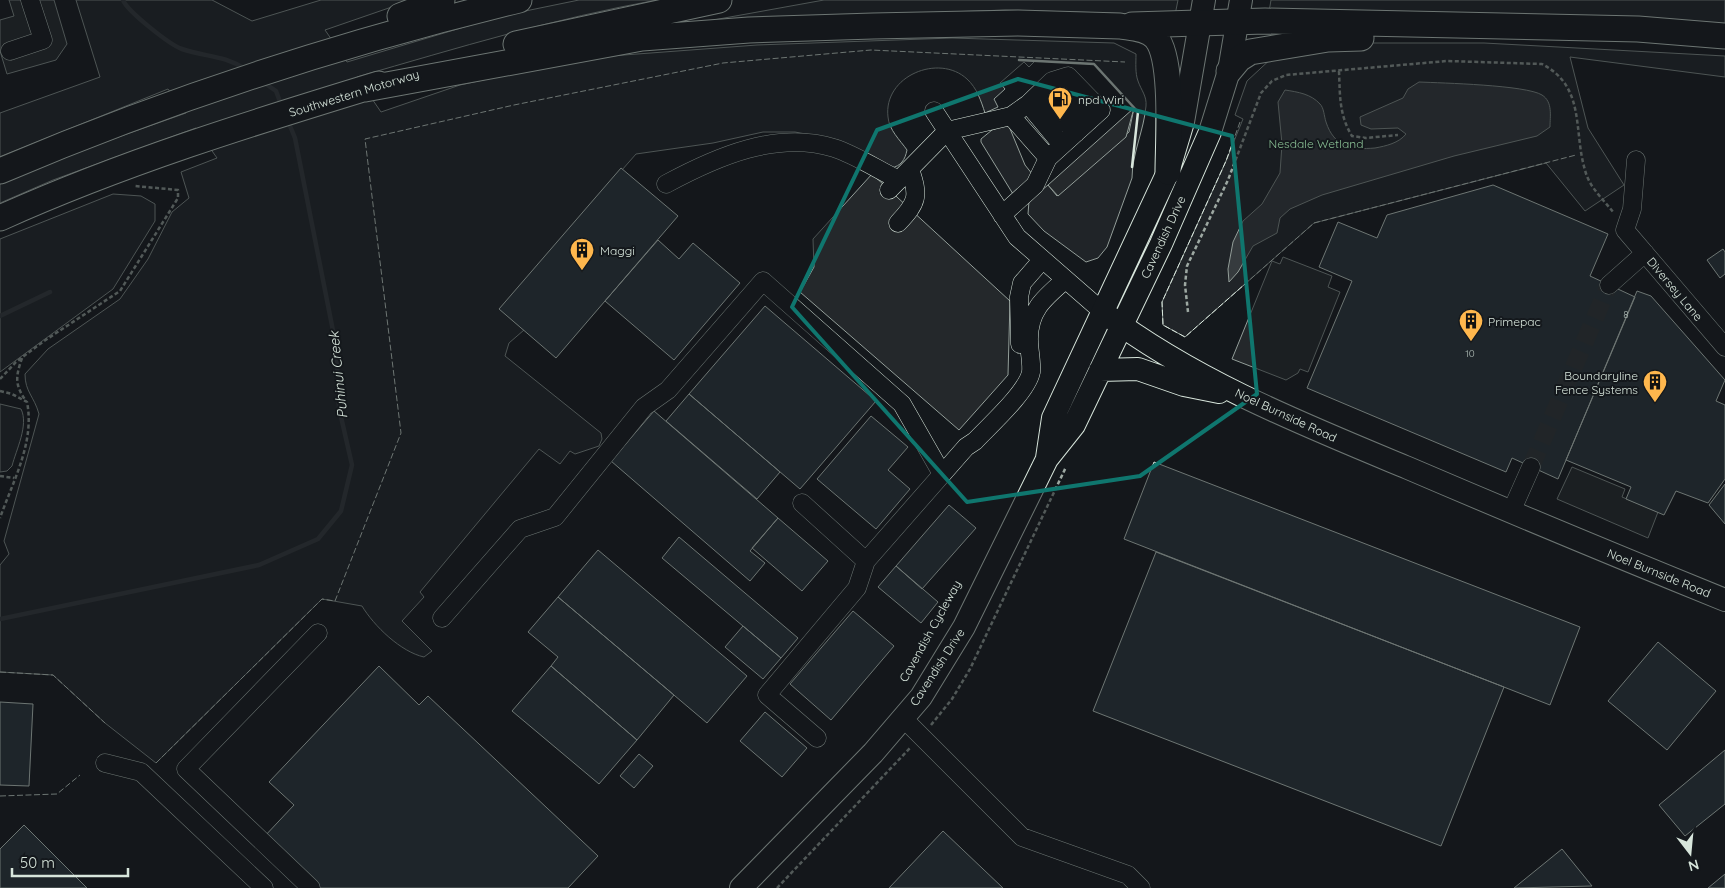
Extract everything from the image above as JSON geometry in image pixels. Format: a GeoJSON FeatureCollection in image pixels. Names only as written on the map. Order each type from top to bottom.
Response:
{"type":"FeatureCollection","features":[{"type":"Feature","properties":{"kind":"highway"},"geometry":{"type":"LineString","coordinates":[[0,171],[178,102],[306,60],[442,0]]}},
{"type":"Feature","properties":{"kind":"highway"},"geometry":{"type":"LineString","coordinates":[[335,48],[519,0]]}},
{"type":"Feature","properties":{"kind":"highway","name":"Southwestern Motorway"},"geometry":{"type":"LineString","coordinates":[[0,218],[92,180],[204,139],[365,89],[513,45],[719,0]]}},
{"type":"Feature","properties":{"kind":"highway"},"geometry":{"type":"LineString","coordinates":[[1120,26],[1202,11],[1239,10],[1485,26],[1638,29],[1725,36]]}},
{"type":"Feature","properties":{"kind":"highway"},"geometry":{"type":"LineString","coordinates":[[365,89],[642,38],[749,30],[873,26],[1018,23],[1120,26],[1152,34],[1164,54],[1168,106],[1168,172]]}},
{"type":"Feature","properties":{"kind":"highway"},"geometry":{"type":"LineString","coordinates":[[1229,71],[1239,59],[1250,52],[1268,48],[1328,40],[1430,36],[1467,31],[1485,26]]}},
{"type":"Feature","properties":{"kind":"main road","name":"Cavendish Drive"},"geometry":{"type":"LineString","coordinates":[[741,888],[873,753],[921,697],[964,627],[1047,459],[1074,425],[1210,132],[1229,71],[1239,10]]}},
{"type":"Feature","properties":{"kind":"main road","name":"Cavendish Drive"},"geometry":{"type":"LineString","coordinates":[[1047,459],[1053,418],[1168,172],[1183,122],[1202,11]]}},
{"type":"Feature","properties":{"kind":"main road","name":"Noel Burnside Road"},"geometry":{"type":"LineString","coordinates":[[1103,312],[1121,326],[1179,363],[1247,398],[1511,512],[1725,600]]}},
{"type":"Feature","properties":{"kind":"main road"},"geometry":{"type":"LineString","coordinates":[[1100,370],[1138,369],[1184,385],[1247,398]]}},
{"type":"Feature","properties":{"kind":"street"},"geometry":{"type":"LineString","coordinates":[[10,51],[43,40],[30,0]]}},
{"type":"Feature","properties":{"kind":"street"},"geometry":{"type":"LineString","coordinates":[[899,180],[948,131],[1011,116],[1047,89]]}},
{"type":"Feature","properties":{"kind":"street"},"geometry":{"type":"LineString","coordinates":[[1047,89],[1089,122]]}},
{"type":"Feature","properties":{"kind":"street"},"geometry":{"type":"LineString","coordinates":[[1047,89],[1089,122]]}},
{"type":"Feature","properties":{"kind":"street"},"geometry":{"type":"LineString","coordinates":[[1047,89],[1062,145]]}},
{"type":"Feature","properties":{"kind":"street","name":"Noel Burnside Road"},"geometry":{"type":"LineString","coordinates":[[934,111],[1020,241],[1103,312]]}},
{"type":"Feature","properties":{"kind":"street"},"geometry":{"type":"LineString","coordinates":[[1011,116],[1048,158]]}},
{"type":"Feature","properties":{"kind":"street"},"geometry":{"type":"LineString","coordinates":[[1002,215],[1035,185],[1048,158],[1089,122]]}},
{"type":"Feature","properties":{"kind":"street"},"geometry":{"type":"LineString","coordinates":[[666,184],[692,169],[731,155],[765,145],[799,141],[834,148],[899,180],[916,186],[916,200],[911,209],[898,223]]}},
{"type":"Feature","properties":{"kind":"street"},"geometry":{"type":"LineString","coordinates":[[1625,230],[1632,209],[1636,160]]}},
{"type":"Feature","properties":{"kind":"street","name":"Diversey Lane"},"geometry":{"type":"LineString","coordinates":[[1625,230],[1725,348]]}},
{"type":"Feature","properties":{"kind":"street"},"geometry":{"type":"LineString","coordinates":[[1608,285],[1645,253]]}},
{"type":"Feature","properties":{"kind":"street"},"geometry":{"type":"LineString","coordinates":[[966,447],[969,434],[1004,394],[1021,371],[1018,297],[1022,283],[1042,260]]}},
{"type":"Feature","properties":{"kind":"street"},"geometry":{"type":"LineString","coordinates":[[817,738],[767,695],[857,588],[866,562],[966,447],[976,441],[1026,384],[1031,372],[1029,337],[1033,317],[1040,301],[1065,280]]}},
{"type":"Feature","properties":{"kind":"street"},"geometry":{"type":"LineString","coordinates":[[442,618],[520,529],[555,517],[644,407],[668,390],[763,281],[902,404],[942,474]]}},
{"type":"Feature","properties":{"kind":"street"},"geometry":{"type":"LineString","coordinates":[[1511,512],[1531,466]]}},
{"type":"Feature","properties":{"kind":"street"},"geometry":{"type":"LineString","coordinates":[[802,503],[866,562]]}},
{"type":"Feature","properties":{"kind":"street"},"geometry":{"type":"LineString","coordinates":[[311,888],[186,769],[318,633]]}},
{"type":"Feature","properties":{"kind":"street"},"geometry":{"type":"LineString","coordinates":[[903,718],[1022,837],[1128,875],[1141,888]]}},
{"type":"Feature","properties":{"kind":"street"},"geometry":{"type":"LineString","coordinates":[[105,763],[142,772],[264,888]]}},
{"type":"Feature","properties":{"kind":"path"},"geometry":{"type":"LineString","coordinates":[[1188,312],[1185,285],[1187,266],[1228,180],[1261,93],[1272,80],[1286,75],[1446,61],[1542,64],[1555,71],[1568,86],[1574,102],[1585,171],[1595,190],[1625,230]]}},
{"type":"Feature","properties":{"kind":"path"},"geometry":{"type":"LineString","coordinates":[[1339,70],[1340,108],[1345,124],[1352,136],[1366,138],[1398,135]]}},
{"type":"Feature","properties":{"kind":"path"},"geometry":{"type":"LineString","coordinates":[[0,379],[22,358],[120,291],[178,198],[178,190],[132,185]]}},
{"type":"Feature","properties":{"kind":"path"},"geometry":{"type":"LineString","coordinates":[[0,518],[22,459],[30,425],[27,402],[18,390],[17,380],[22,358]]}},
{"type":"Feature","properties":{"kind":"path"},"geometry":{"type":"LineString","coordinates":[[0,391],[12,394],[27,402]]}},
{"type":"Feature","properties":{"kind":"path"},"geometry":{"type":"LineString","coordinates":[[0,476],[14,478]]}},
{"type":"Feature","properties":{"kind":"highlighted area"},"geometry":{"type":"Polygon","coordinates":[[[1018,79],[1232,136],[1257,394],[1140,476],[967,502],[792,307],[877,130],[1018,79]]]}},
{"type":"Feature","properties":{"kind":"green space"},"geometry":{"type":"Polygon","coordinates":[[[76,0],[212,0],[252,21],[321,0],[412,0],[325,30],[347,62],[501,16],[579,0],[657,0],[544,25],[357,77],[381,112],[460,85],[584,58],[757,45],[952,38],[1114,43],[1136,54],[1136,75],[1145,96],[1146,106],[1132,178],[1107,247],[1098,258],[1086,262],[1044,231],[1028,214],[1029,201],[1048,185],[1057,196],[1129,132],[1134,108],[1094,64],[1035,61],[1029,67],[1024,62],[1000,83],[1005,89],[994,99],[998,107],[985,113],[973,86],[967,79],[955,71],[942,68],[928,69],[915,73],[903,80],[894,90],[889,103],[888,117],[890,126],[907,150],[902,162],[891,168],[838,140],[795,132],[763,132],[713,143],[636,154],[500,309],[524,330],[509,343],[505,356],[601,433],[602,439],[599,446],[575,454],[570,451],[560,464],[539,449],[420,592],[424,597],[402,621],[432,651],[424,657],[406,650],[397,644],[381,630],[362,606],[322,599],[156,763],[105,723],[53,675],[0,672],[0,565],[9,554],[4,541],[39,414],[26,385],[25,374],[48,349],[120,299],[148,259],[172,212],[189,198],[181,172],[217,158],[196,128],[53,180],[0,203],[0,184],[93,146],[186,113],[168,89],[0,157],[0,113],[100,77],[76,0]]]}},
{"type":"Feature","properties":{"kind":"green space"},"geometry":{"type":"Polygon","coordinates":[[[824,0],[1178,0],[1175,15],[1005,10],[832,16],[658,30],[824,0]]]}},
{"type":"Feature","properties":{"kind":"green space"},"geometry":{"type":"Polygon","coordinates":[[[1271,0],[1725,0],[1725,25],[1269,12],[1271,0]]]}},
{"type":"Feature","properties":{"kind":"green space","name":"Nesdale Wetland"},"geometry":{"type":"Polygon","coordinates":[[[1366,43],[1484,43],[1725,56],[1725,77],[1570,57],[1588,128],[1624,185],[1585,211],[1546,163],[1314,223],[1185,337],[1163,325],[1162,302],[1243,119],[1235,115],[1247,81],[1274,56],[1366,43]]]}},
{"type":"Feature","properties":{"kind":"green space"},"geometry":{"type":"Polygon","coordinates":[[[1008,124],[1025,165],[1033,175],[1013,194],[981,142],[981,139],[992,130],[1008,124]]]}},
{"type":"Feature","properties":{"kind":"green space"},"geometry":{"type":"Polygon","coordinates":[[[113,194],[141,196],[155,204],[155,221],[113,289],[0,372],[0,239],[113,194]]]}},
{"type":"Feature","properties":{"kind":"green space"},"geometry":{"type":"Polygon","coordinates":[[[0,404],[21,409],[24,422],[12,466],[7,471],[0,472],[0,404]]]}},
{"type":"Feature","properties":{"kind":"shaded area"},"geometry":{"type":"Polygon","coordinates":[[[9,0],[54,0],[67,44],[56,60],[7,74],[0,51],[0,20],[14,16],[9,0]]]}},
{"type":"Feature","properties":{"kind":"shaded area"},"geometry":{"type":"Polygon","coordinates":[[[1419,82],[1483,85],[1519,89],[1542,95],[1546,98],[1549,105],[1550,127],[1537,136],[1454,156],[1322,195],[1290,209],[1280,218],[1277,233],[1253,246],[1238,272],[1229,282],[1228,269],[1233,242],[1243,221],[1262,204],[1280,173],[1282,144],[1278,102],[1285,90],[1308,96],[1320,104],[1329,130],[1339,142],[1351,147],[1375,148],[1396,142],[1406,134],[1398,128],[1371,129],[1361,125],[1360,117],[1403,98],[1408,89],[1419,82]]]}},
{"type":"Feature","properties":{"kind":"shaded area"},"geometry":{"type":"Polygon","coordinates":[[[1134,108],[1126,137],[1058,196],[1048,185],[1134,108]]]}},
{"type":"Feature","properties":{"kind":"shaded area"},"geometry":{"type":"Polygon","coordinates":[[[872,174],[1010,301],[1008,375],[959,430],[800,292],[814,267],[813,239],[872,174]]]}},
{"type":"Feature","properties":{"kind":"shaded area"},"geometry":{"type":"Polygon","coordinates":[[[1283,257],[1332,276],[1328,287],[1340,292],[1308,372],[1300,369],[1298,373],[1286,380],[1232,359],[1272,261],[1280,264],[1283,257]]]}},
{"type":"Feature","properties":{"kind":"shaded area"},"geometry":{"type":"Polygon","coordinates":[[[1572,467],[1625,489],[1622,497],[1658,512],[1648,538],[1557,499],[1572,467]]]}},
{"type":"Feature","properties":{"kind":"building","name":"Maggi"},"geometry":{"type":"Polygon","coordinates":[[[621,168],[678,216],[556,358],[499,309],[621,168]]]}},
{"type":"Feature","properties":{"kind":"building","name":"Primepac"},"geometry":{"type":"Polygon","coordinates":[[[1493,185],[1608,234],[1590,276],[1635,297],[1558,479],[1512,458],[1506,472],[1307,388],[1352,281],[1319,267],[1338,222],[1377,238],[1387,215],[1493,185]]]}},
{"type":"Feature","properties":{"kind":"building"},"geometry":{"type":"Polygon","coordinates":[[[658,240],[679,259],[693,243],[740,283],[674,360],[605,301],[658,240]]]}},
{"type":"Feature","properties":{"kind":"building"},"geometry":{"type":"Polygon","coordinates":[[[1723,249],[1725,252],[1725,274],[1720,278],[1707,260],[1723,249]]]}},
{"type":"Feature","properties":{"kind":"building","name":"Boundaryline Fence Systems"},"geometry":{"type":"Polygon","coordinates":[[[1637,291],[1651,296],[1725,380],[1716,401],[1725,405],[1725,479],[1708,503],[1676,491],[1664,515],[1626,499],[1631,487],[1566,460],[1637,291]]]}},
{"type":"Feature","properties":{"kind":"building"},"geometry":{"type":"Polygon","coordinates":[[[765,306],[876,401],[800,489],[689,394],[765,306]]]}},
{"type":"Feature","properties":{"kind":"building"},"geometry":{"type":"Polygon","coordinates":[[[689,394],[780,472],[757,499],[666,421],[689,394]]]}},
{"type":"Feature","properties":{"kind":"building"},"geometry":{"type":"Polygon","coordinates":[[[654,411],[778,518],[750,551],[765,563],[750,581],[611,461],[654,411]]]}},
{"type":"Feature","properties":{"kind":"building"},"geometry":{"type":"Polygon","coordinates":[[[871,416],[908,447],[888,470],[910,489],[876,529],[817,479],[871,416]]]}},
{"type":"Feature","properties":{"kind":"building"},"geometry":{"type":"Polygon","coordinates":[[[1154,462],[1580,627],[1550,705],[1124,539],[1154,462]]]}},
{"type":"Feature","properties":{"kind":"building"},"geometry":{"type":"Polygon","coordinates":[[[1725,484],[1725,524],[1709,505],[1725,484]]]}},
{"type":"Feature","properties":{"kind":"building"},"geometry":{"type":"Polygon","coordinates":[[[949,505],[976,528],[922,589],[896,566],[949,505]]]}},
{"type":"Feature","properties":{"kind":"building"},"geometry":{"type":"Polygon","coordinates":[[[778,518],[828,561],[802,591],[752,548],[778,518]]]}},
{"type":"Feature","properties":{"kind":"building"},"geometry":{"type":"Polygon","coordinates":[[[679,537],[798,638],[781,658],[662,558],[679,537]]]}},
{"type":"Feature","properties":{"kind":"building"},"geometry":{"type":"Polygon","coordinates":[[[598,550],[747,676],[707,723],[558,597],[598,550]]]}},
{"type":"Feature","properties":{"kind":"building"},"geometry":{"type":"Polygon","coordinates":[[[1156,552],[1504,687],[1441,846],[1093,711],[1156,552]]]}},
{"type":"Feature","properties":{"kind":"building"},"geometry":{"type":"Polygon","coordinates":[[[896,566],[938,602],[921,623],[878,587],[896,566]]]}},
{"type":"Feature","properties":{"kind":"building"},"geometry":{"type":"Polygon","coordinates":[[[558,597],[674,695],[637,740],[551,666],[558,657],[528,632],[558,597]]]}},
{"type":"Feature","properties":{"kind":"building"},"geometry":{"type":"Polygon","coordinates":[[[853,611],[894,646],[831,720],[790,684],[853,611]]]}},
{"type":"Feature","properties":{"kind":"building"},"geometry":{"type":"Polygon","coordinates":[[[743,626],[781,658],[763,679],[725,647],[743,626]]]}},
{"type":"Feature","properties":{"kind":"building"},"geometry":{"type":"Polygon","coordinates":[[[1658,642],[1716,691],[1667,750],[1608,701],[1658,642]]]}},
{"type":"Feature","properties":{"kind":"building"},"geometry":{"type":"Polygon","coordinates":[[[379,666],[419,705],[428,696],[598,856],[568,888],[316,888],[263,838],[294,805],[269,782],[379,666]]]}},
{"type":"Feature","properties":{"kind":"building"},"geometry":{"type":"Polygon","coordinates":[[[551,666],[637,740],[599,784],[512,711],[551,666]]]}},
{"type":"Feature","properties":{"kind":"building"},"geometry":{"type":"Polygon","coordinates":[[[0,702],[33,704],[29,786],[0,785],[0,702]]]}},
{"type":"Feature","properties":{"kind":"building"},"geometry":{"type":"Polygon","coordinates":[[[765,712],[807,748],[782,777],[740,741],[765,712]]]}},
{"type":"Feature","properties":{"kind":"building"},"geometry":{"type":"Polygon","coordinates":[[[1725,750],[1725,804],[1685,836],[1659,805],[1725,750]]]}},
{"type":"Feature","properties":{"kind":"building"},"geometry":{"type":"Polygon","coordinates":[[[639,754],[653,766],[634,788],[620,776],[639,754]]]}},
{"type":"Feature","properties":{"kind":"building"},"geometry":{"type":"Polygon","coordinates":[[[24,825],[87,888],[0,888],[0,849],[24,825]]]}},
{"type":"Feature","properties":{"kind":"building"},"geometry":{"type":"Polygon","coordinates":[[[943,831],[1003,888],[889,888],[943,831]]]}},
{"type":"Feature","properties":{"kind":"building"},"geometry":{"type":"Polygon","coordinates":[[[1562,849],[1592,886],[1514,888],[1562,849]]]}},
{"type":"Feature","properties":{"kind":"building"},"geometry":{"type":"Polygon","coordinates":[[[1725,874],[1725,888],[1708,888],[1725,874]]]}},
{"type":"Feature","properties":{"kind":"waterway","name":"Puhinui Creek"},"geometry":{"type":"LineString","coordinates":[[123,0],[140,19],[176,46],[190,52],[230,61],[245,69]]}},
{"type":"Feature","properties":{"kind":"waterway","name":"Puhinui Creek"},"geometry":{"type":"LineString","coordinates":[[263,82],[276,91],[282,107]]}},
{"type":"Feature","properties":{"kind":"waterway","name":"Puhinui Creek"},"geometry":{"type":"LineString","coordinates":[[0,619],[259,565],[318,539],[341,511],[352,465],[339,408],[336,346],[295,138],[288,121]]}},
{"type":"Feature","properties":{"kind":"waterway"},"geometry":{"type":"LineString","coordinates":[[0,316],[50,292]]}},
{"type":"Feature","properties":{"kind":"tunnel"},"geometry":{"type":"LineString","coordinates":[[1531,467],[1609,285]]}},
{"type":"Feature","properties":{"kind":"fence"},"geometry":{"type":"LineString","coordinates":[[156,763],[322,599],[335,601],[401,433],[365,139],[514,105],[723,63],[871,50],[1125,62]]}},
{"type":"Feature","properties":{"kind":"fence"},"geometry":{"type":"LineString","coordinates":[[1240,122],[1226,161],[1162,302],[1163,325],[1185,337],[1314,223],[1576,155]]}},
{"type":"Feature","properties":{"kind":"fence"},"geometry":{"type":"LineString","coordinates":[[0,672],[53,675],[105,723]]}},
{"type":"Feature","properties":{"kind":"fence"},"geometry":{"type":"LineString","coordinates":[[0,796],[57,794],[80,775]]}},
{"type":"Feature","properties":{"kind":"wall"},"geometry":{"type":"LineString","coordinates":[[1019,60],[1094,64],[1138,112],[1132,167]]}},
{"type":"Feature","properties":{"kind":"place","name":"npd Wiri"},"geometry":{"type":"Point","coordinates":[1060,120]}},
{"type":"Feature","properties":{"kind":"place","name":"Maggi"},"geometry":{"type":"Point","coordinates":[582,271]}},
{"type":"Feature","properties":{"kind":"place","name":"Primepac"},"geometry":{"type":"Point","coordinates":[1471,342]}},
{"type":"Feature","properties":{"kind":"place","name":"Boundaryline Fence Systems"},"geometry":{"type":"Point","coordinates":[1655,403]}}]}
